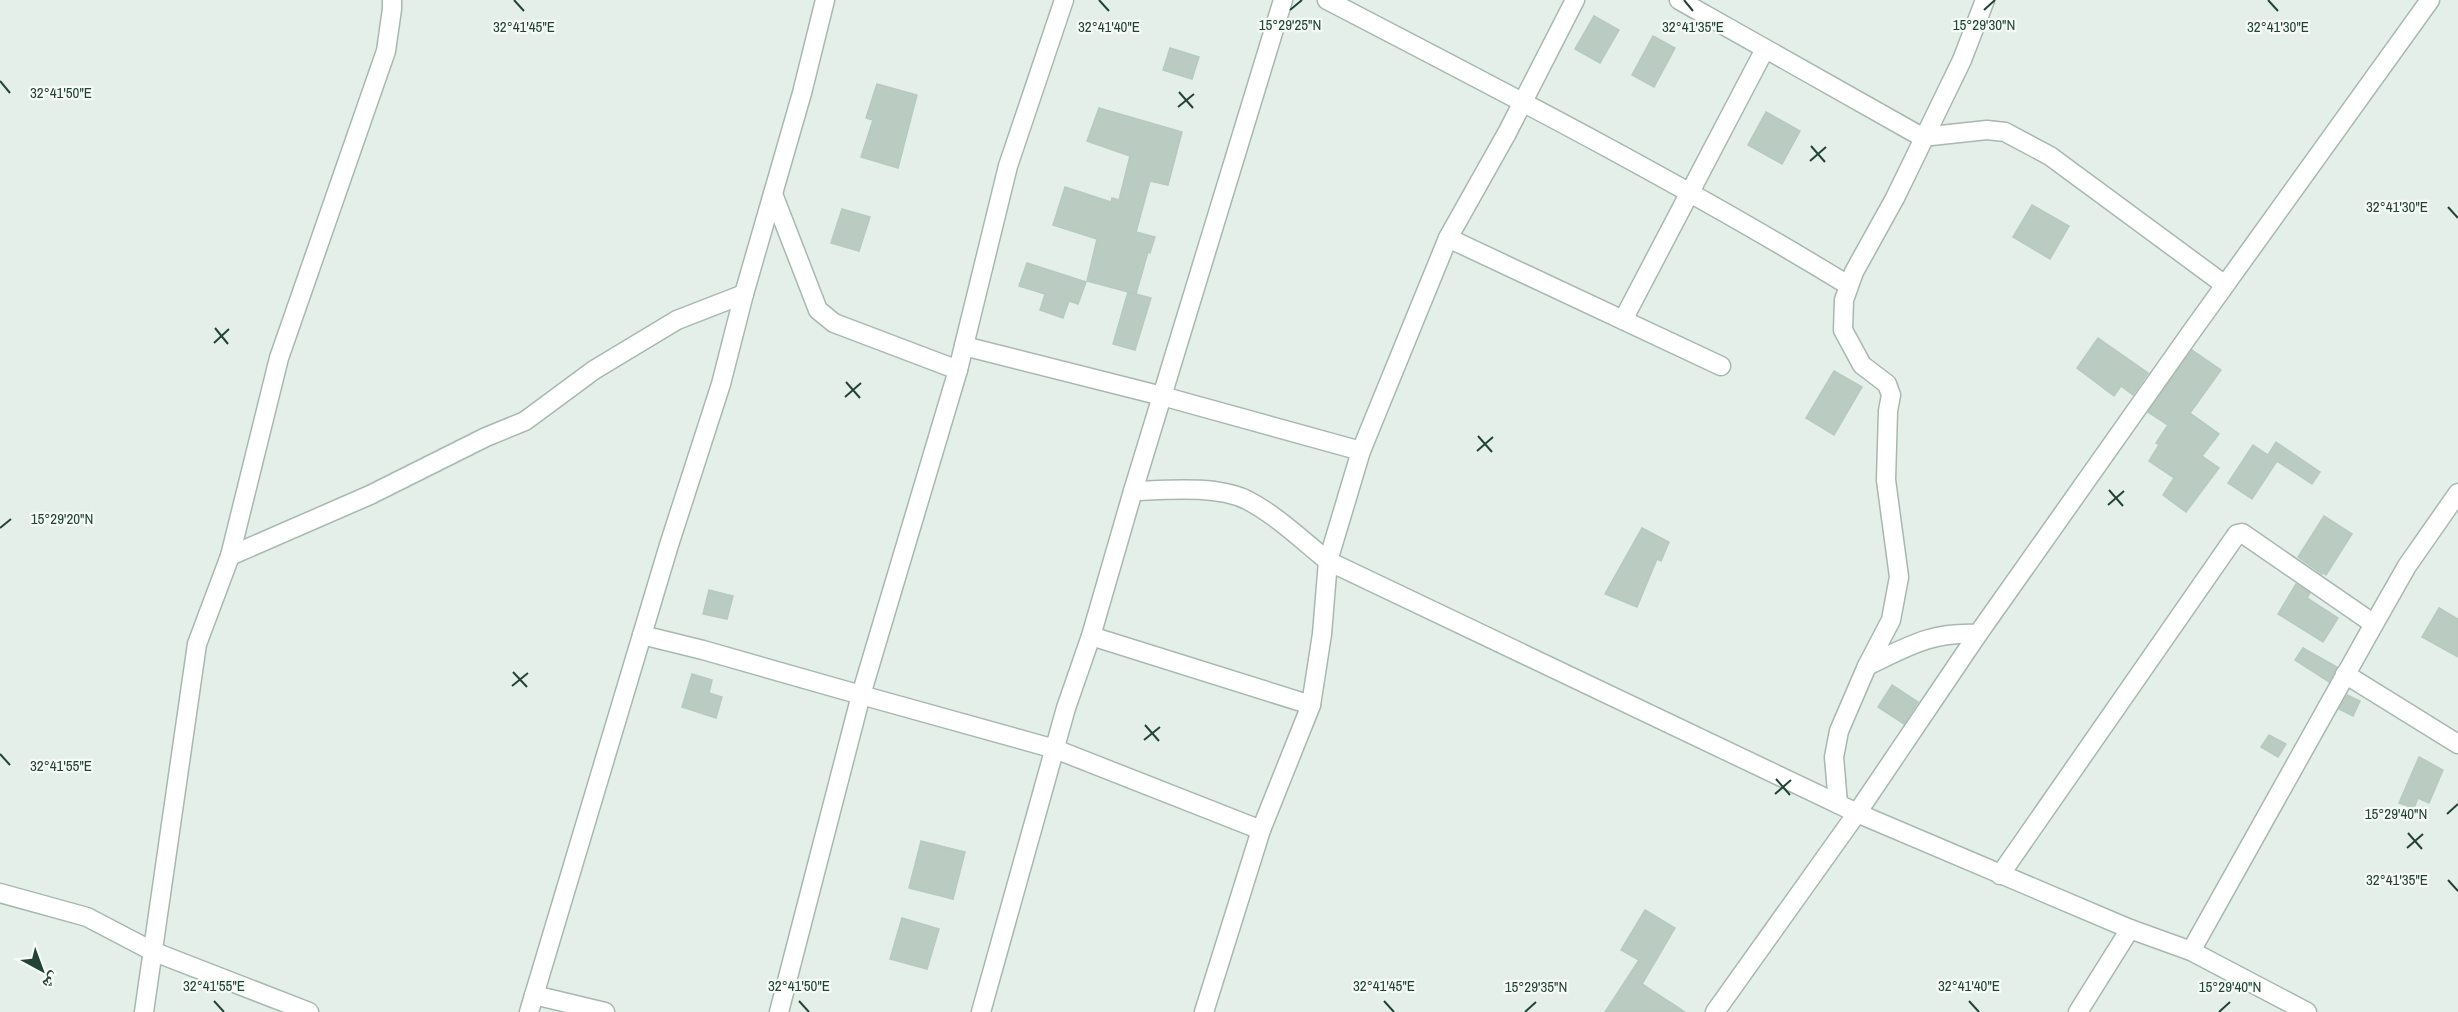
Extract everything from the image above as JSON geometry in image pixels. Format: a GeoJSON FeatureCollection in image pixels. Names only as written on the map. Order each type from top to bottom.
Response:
{"type":"FeatureCollection","features":[{"type":"Feature","properties":{"kind":"street"},"geometry":{"type":"LineString","coordinates":[[144,1012],[197,644],[230,556],[279,358],[386,51],[392,0]]}},
{"type":"Feature","properties":{"kind":"street"},"geometry":{"type":"LineString","coordinates":[[605,1012],[531,1004],[642,635],[721,384],[744,294],[802,93],[825,0]]}},
{"type":"Feature","properties":{"kind":"street"},"geometry":{"type":"LineString","coordinates":[[779,1012],[861,695],[958,370],[1008,166],[1064,0]]}},
{"type":"Feature","properties":{"kind":"street"},"geometry":{"type":"LineString","coordinates":[[981,1012],[1054,749],[1091,636],[1132,491],[1283,0]]}},
{"type":"Feature","properties":{"kind":"street"},"geometry":{"type":"LineString","coordinates":[[1327,0],[1521,101],[1768,236],[1848,285]]}},
{"type":"Feature","properties":{"kind":"street"},"geometry":{"type":"LineString","coordinates":[[1204,1012],[1261,830],[1311,705],[1322,634],[1328,561],[1361,451],[1448,238],[1507,133],[1521,101],[1575,0]]}},
{"type":"Feature","properties":{"kind":"street"},"geometry":{"type":"LineString","coordinates":[[1679,0],[1922,137],[1988,130],[2005,132],[2050,156],[2224,285]]}},
{"type":"Feature","properties":{"kind":"street"},"geometry":{"type":"LineString","coordinates":[[1838,804],[1834,757],[1839,730],[1867,666],[1891,620],[1899,576],[1886,480],[1890,395],[1887,384],[1862,365],[1843,330],[1844,300],[1848,285],[1895,198],[1922,137],[1962,60],[1985,0]]}},
{"type":"Feature","properties":{"kind":"street"},"geometry":{"type":"LineString","coordinates":[[1715,1012],[1857,813],[1978,634],[2224,285],[2430,0]]}},
{"type":"Feature","properties":{"kind":"street"},"geometry":{"type":"LineString","coordinates":[[1623,320],[1765,49]]}},
{"type":"Feature","properties":{"kind":"street"},"geometry":{"type":"LineString","coordinates":[[773,194],[818,310],[834,323],[958,370]]}},
{"type":"Feature","properties":{"kind":"street"},"geometry":{"type":"LineString","coordinates":[[1448,238],[1721,366]]}},
{"type":"Feature","properties":{"kind":"street"},"geometry":{"type":"LineString","coordinates":[[230,556],[370,495],[486,437],[525,421],[594,370],[676,320],[744,294]]}},
{"type":"Feature","properties":{"kind":"street"},"geometry":{"type":"LineString","coordinates":[[964,346],[1162,396],[1361,451]]}},
{"type":"Feature","properties":{"kind":"street"},"geometry":{"type":"LineString","coordinates":[[1132,491],[1220,492],[1245,499],[1265,511],[1328,561],[1857,813],[2130,929],[2191,951],[2307,1012]]}},
{"type":"Feature","properties":{"kind":"street"},"geometry":{"type":"LineString","coordinates":[[2191,951],[2407,566],[2458,493]]}},
{"type":"Feature","properties":{"kind":"street"},"geometry":{"type":"LineString","coordinates":[[2000,874],[2237,534],[2242,533],[2374,624]]}},
{"type":"Feature","properties":{"kind":"street"},"geometry":{"type":"LineString","coordinates":[[1867,666],[1928,638],[1953,633],[1978,634]]}},
{"type":"Feature","properties":{"kind":"street"},"geometry":{"type":"LineString","coordinates":[[642,635],[703,650],[1054,749],[1261,830]]}},
{"type":"Feature","properties":{"kind":"street"},"geometry":{"type":"LineString","coordinates":[[1091,636],[1311,705]]}},
{"type":"Feature","properties":{"kind":"street"},"geometry":{"type":"LineString","coordinates":[[2345,674],[2458,744]]}},
{"type":"Feature","properties":{"kind":"street"},"geometry":{"type":"LineString","coordinates":[[0,893],[87,917],[152,951],[309,1012]]}},
{"type":"Feature","properties":{"kind":"street"},"geometry":{"type":"LineString","coordinates":[[2078,1012],[2130,929]]}},
{"type":"Feature","properties":{"kind":"building"},"geometry":{"type":"Polygon","coordinates":[[[1594,16],[1619,30],[1600,63],[1575,49],[1594,16]]]}},
{"type":"Feature","properties":{"kind":"building"},"geometry":{"type":"Polygon","coordinates":[[[1653,36],[1675,48],[1654,87],[1632,75],[1653,36]]]}},
{"type":"Feature","properties":{"kind":"building"},"geometry":{"type":"Polygon","coordinates":[[[1170,48],[1199,57],[1192,79],[1163,70],[1170,48]]]}},
{"type":"Feature","properties":{"kind":"building"},"geometry":{"type":"Polygon","coordinates":[[[877,84],[917,95],[898,168],[861,157],[873,120],[866,118],[877,84]]]}},
{"type":"Feature","properties":{"kind":"building"},"geometry":{"type":"Polygon","coordinates":[[[1099,108],[1182,132],[1168,185],[1150,181],[1136,232],[1155,237],[1150,253],[1148,252],[1136,294],[1087,281],[1097,239],[1053,225],[1065,187],[1111,202],[1112,198],[1119,200],[1130,156],[1087,141],[1099,108]]]}},
{"type":"Feature","properties":{"kind":"building"},"geometry":{"type":"Polygon","coordinates":[[[1766,112],[1800,131],[1782,164],[1748,145],[1766,112]]]}},
{"type":"Feature","properties":{"kind":"building"},"geometry":{"type":"Polygon","coordinates":[[[2032,205],[2069,226],[2050,259],[2013,237],[2032,205]]]}},
{"type":"Feature","properties":{"kind":"building"},"geometry":{"type":"Polygon","coordinates":[[[842,209],[870,217],[859,251],[831,243],[842,209]]]}},
{"type":"Feature","properties":{"kind":"building"},"geometry":{"type":"Polygon","coordinates":[[[1027,263],[1086,282],[1078,304],[1069,301],[1063,318],[1040,310],[1045,294],[1019,286],[1027,263]]]}},
{"type":"Feature","properties":{"kind":"building"},"geometry":{"type":"Polygon","coordinates":[[[1128,292],[1151,298],[1135,350],[1113,344],[1128,292]]]}},
{"type":"Feature","properties":{"kind":"building"},"geometry":{"type":"Polygon","coordinates":[[[2098,338],[2148,373],[2133,395],[2121,386],[2114,396],[2077,368],[2098,338]]]}},
{"type":"Feature","properties":{"kind":"building"},"geometry":{"type":"Polygon","coordinates":[[[2192,350],[2221,370],[2190,413],[2219,434],[2202,456],[2219,468],[2186,512],[2163,495],[2174,478],[2149,461],[2159,445],[2156,443],[2168,425],[2148,412],[2192,350]]]}},
{"type":"Feature","properties":{"kind":"building"},"geometry":{"type":"Polygon","coordinates":[[[1834,371],[1862,387],[1834,435],[1806,418],[1834,371]]]}},
{"type":"Feature","properties":{"kind":"building"},"geometry":{"type":"Polygon","coordinates":[[[2276,442],[2320,472],[2312,484],[2277,461],[2252,499],[2228,483],[2253,445],[2268,455],[2276,442]]]}},
{"type":"Feature","properties":{"kind":"building"},"geometry":{"type":"Polygon","coordinates":[[[2324,516],[2352,534],[2326,575],[2298,557],[2324,516]]]}},
{"type":"Feature","properties":{"kind":"building"},"geometry":{"type":"Polygon","coordinates":[[[1642,528],[1669,542],[1661,561],[1657,559],[1637,607],[1605,594],[1642,528]]]}},
{"type":"Feature","properties":{"kind":"building"},"geometry":{"type":"Polygon","coordinates":[[[2296,584],[2310,593],[2307,598],[2338,618],[2323,642],[2278,614],[2296,584]]]}},
{"type":"Feature","properties":{"kind":"building"},"geometry":{"type":"Polygon","coordinates":[[[709,590],[733,596],[727,619],[703,614],[709,590]]]}},
{"type":"Feature","properties":{"kind":"building"},"geometry":{"type":"Polygon","coordinates":[[[2439,608],[2458,619],[2458,657],[2422,637],[2439,608]]]}},
{"type":"Feature","properties":{"kind":"building"},"geometry":{"type":"Polygon","coordinates":[[[2303,648],[2337,667],[2329,682],[2295,660],[2303,648]]]}},
{"type":"Feature","properties":{"kind":"building"},"geometry":{"type":"Polygon","coordinates":[[[692,674],[712,680],[709,693],[722,697],[716,718],[682,707],[692,674]]]}},
{"type":"Feature","properties":{"kind":"building"},"geometry":{"type":"Polygon","coordinates":[[[1892,685],[1918,702],[1904,724],[1878,707],[1892,685]]]}},
{"type":"Feature","properties":{"kind":"building"},"geometry":{"type":"Polygon","coordinates":[[[2347,695],[2360,701],[2353,716],[2339,709],[2347,695]]]}},
{"type":"Feature","properties":{"kind":"building"},"geometry":{"type":"Polygon","coordinates":[[[2269,735],[2286,744],[2278,757],[2261,747],[2269,735]]]}},
{"type":"Feature","properties":{"kind":"building"},"geometry":{"type":"Polygon","coordinates":[[[2419,757],[2443,770],[2429,803],[2418,798],[2414,808],[2399,803],[2419,757]]]}},
{"type":"Feature","properties":{"kind":"building"},"geometry":{"type":"Polygon","coordinates":[[[921,841],[965,852],[953,899],[909,888],[921,841]]]}},
{"type":"Feature","properties":{"kind":"building"},"geometry":{"type":"Polygon","coordinates":[[[1645,910],[1675,928],[1642,984],[1685,1012],[1605,1012],[1639,960],[1621,950],[1645,910]]]}},
{"type":"Feature","properties":{"kind":"building"},"geometry":{"type":"Polygon","coordinates":[[[902,918],[939,929],[927,969],[890,959],[902,918]]]}}]}
